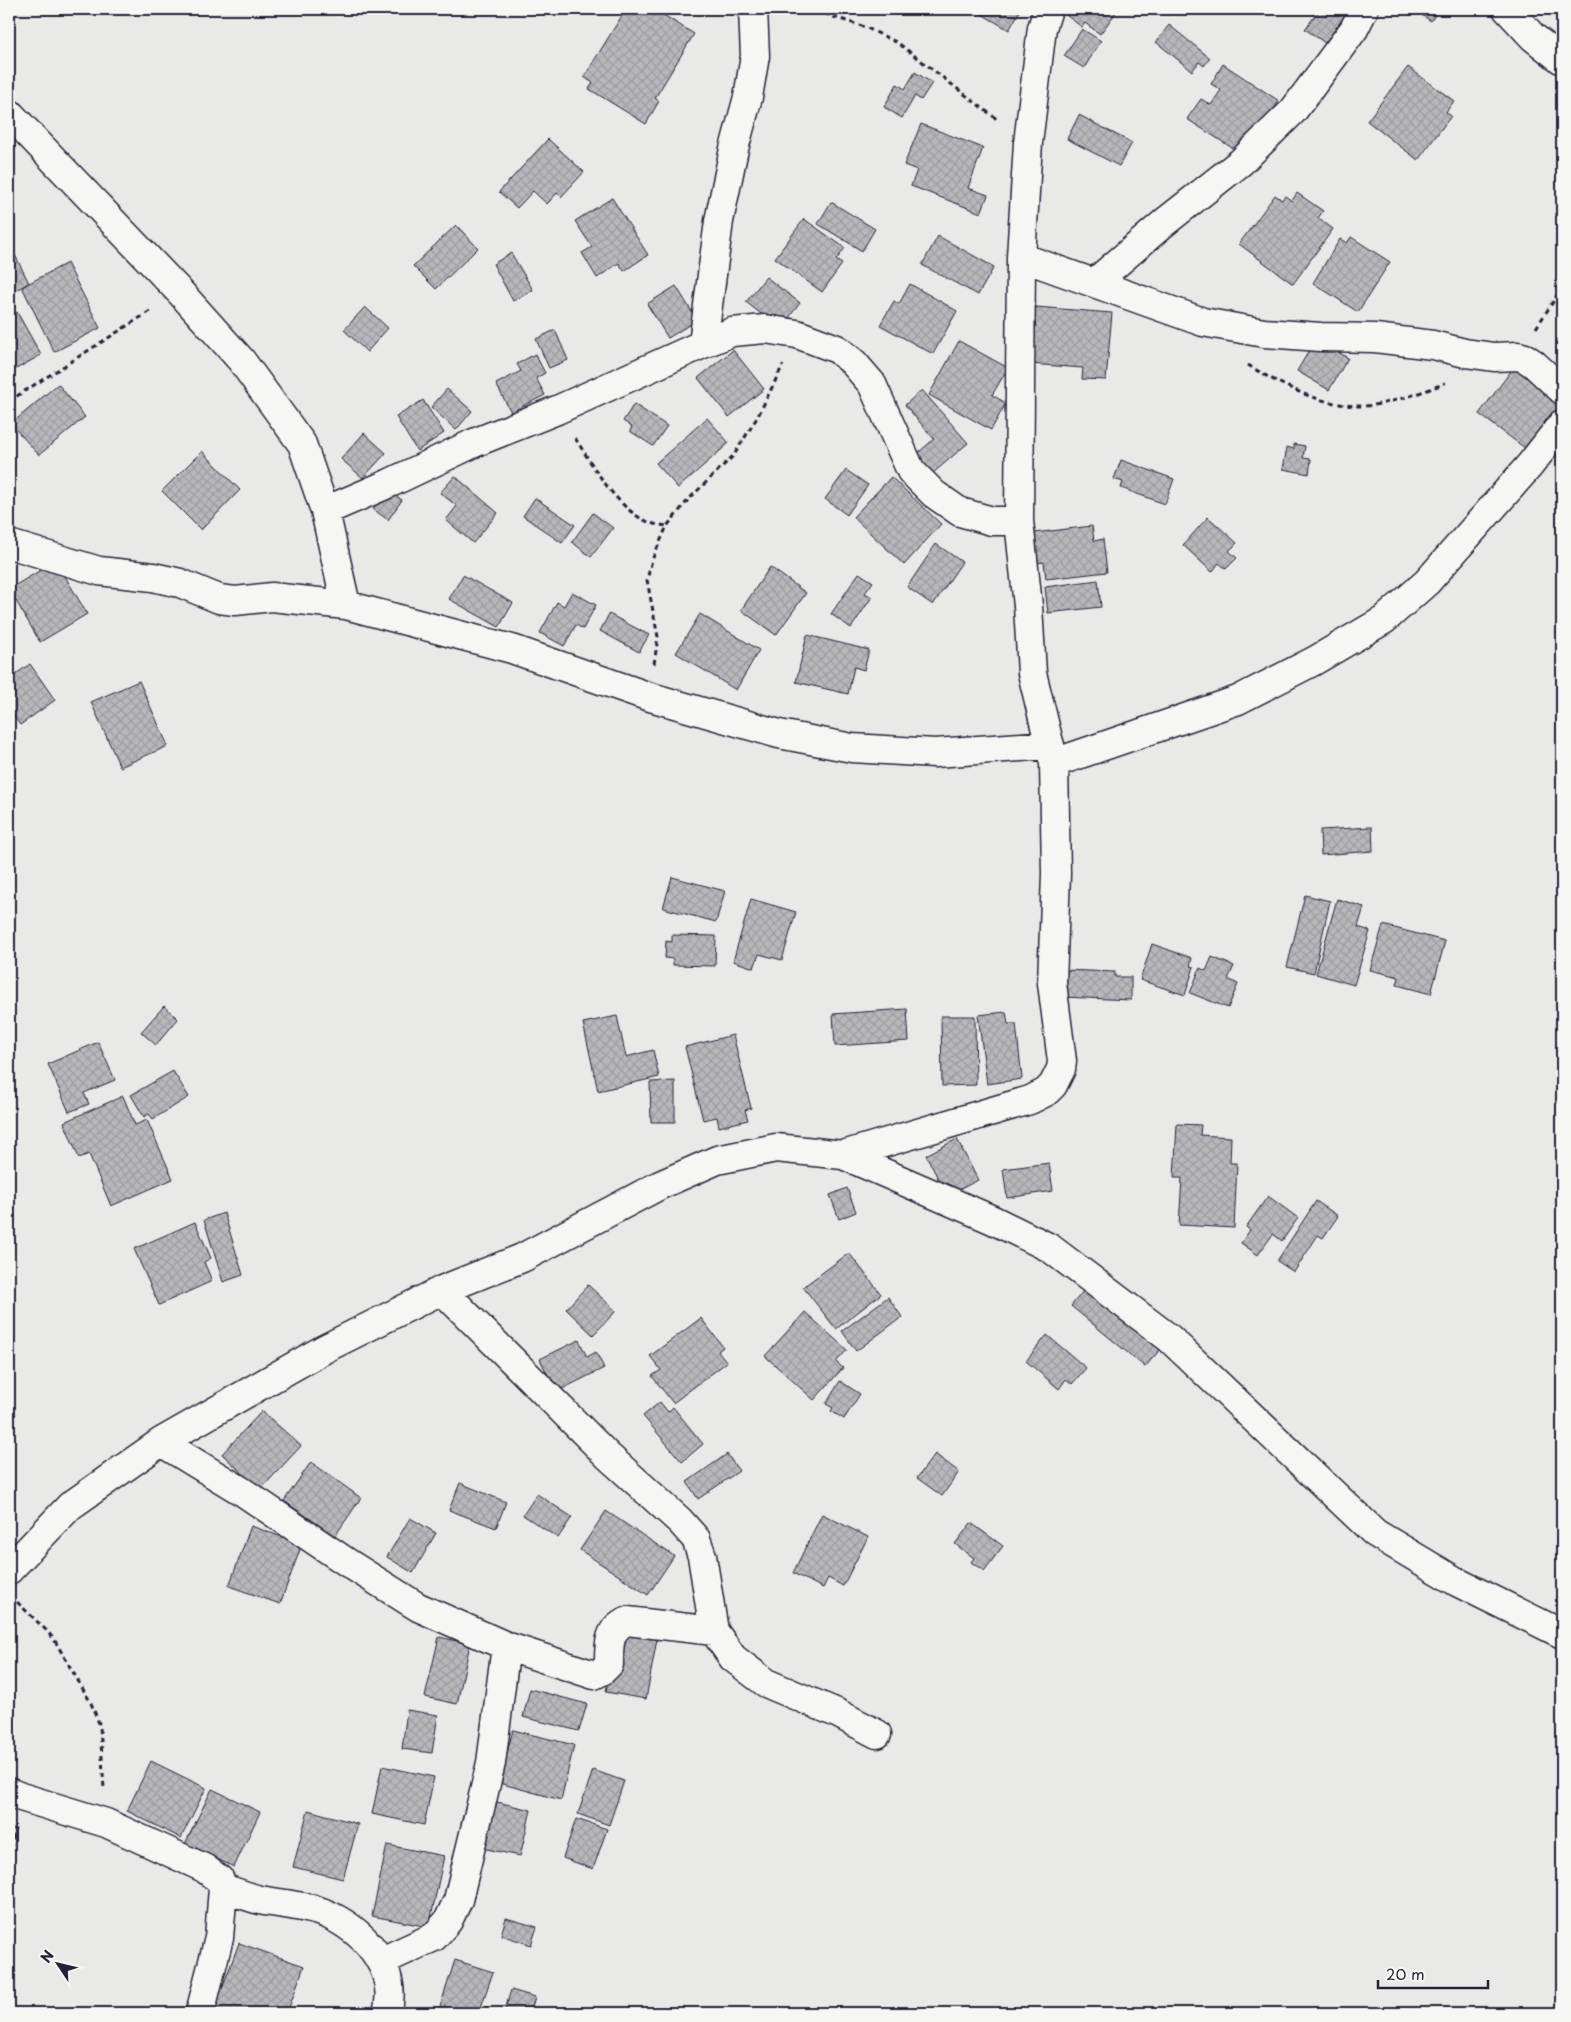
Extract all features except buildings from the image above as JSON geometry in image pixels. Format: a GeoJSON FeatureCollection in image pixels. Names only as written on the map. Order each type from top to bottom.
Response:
{"type":"FeatureCollection","features":[{"type":"Feature","properties":{"kind":"street"},"geometry":{"type":"LineString","coordinates":[[703,344],[718,222],[734,149],[748,98],[755,56],[753,9]]}},
{"type":"Feature","properties":{"kind":"street"},"geometry":{"type":"LineString","coordinates":[[843,1155],[1030,1100],[1046,1092],[1053,1085],[1059,1075],[1062,1061],[1052,982],[1056,874],[1052,754],[1032,673],[1028,606],[1019,522],[1021,257],[1028,143],[1042,28],[1048,9]]}},
{"type":"Feature","properties":{"kind":"street"},"geometry":{"type":"LineString","coordinates":[[1094,283],[1165,222],[1241,162],[1292,111],[1354,29],[1361,19],[1364,9]]}},
{"type":"Feature","properties":{"kind":"street"},"geometry":{"type":"LineString","coordinates":[[1507,9],[1533,37],[1562,60]]}},
{"type":"Feature","properties":{"kind":"street"},"geometry":{"type":"LineString","coordinates":[[9,113],[180,292],[241,360],[302,444],[325,511],[346,605]]}},
{"type":"Feature","properties":{"kind":"street"},"geometry":{"type":"LineString","coordinates":[[1021,257],[1203,322],[1255,331],[1321,337],[1375,338],[1433,345],[1480,355],[1518,356],[1534,364],[1562,390]]}},
{"type":"Feature","properties":{"kind":"street"},"geometry":{"type":"LineString","coordinates":[[325,511],[390,483],[474,443],[557,410],[732,332],[765,330],[797,334],[837,350],[853,362],[872,384],[911,471],[934,494],[960,512],[992,520],[1019,522]]}},
{"type":"Feature","properties":{"kind":"street"},"geometry":{"type":"LineString","coordinates":[[9,544],[99,571],[153,577],[180,583],[219,599],[235,601],[272,597],[346,605],[512,648],[647,696],[779,734],[852,748],[935,753],[1052,754],[1238,700],[1314,662],[1384,620],[1427,582],[1530,465],[1562,424]]}},
{"type":"Feature","properties":{"kind":"street"},"geometry":{"type":"LineString","coordinates":[[10,1567],[70,1506],[161,1442],[326,1348],[442,1290],[522,1258],[660,1185],[717,1160],[776,1148],[843,1155],[992,1220],[1050,1248],[1169,1338],[1376,1533],[1457,1582],[1562,1634]]}},
{"type":"Feature","properties":{"kind":"street"},"geometry":{"type":"LineString","coordinates":[[442,1290],[608,1456],[680,1521],[696,1539],[702,1556],[714,1631],[734,1658],[766,1683],[837,1713],[876,1734]]}},
{"type":"Feature","properties":{"kind":"street"},"geometry":{"type":"LineString","coordinates":[[161,1442],[243,1492],[348,1563],[418,1607],[506,1646],[594,1675],[602,1671],[609,1664],[609,1644],[612,1631],[619,1624],[627,1621],[714,1631]]}},
{"type":"Feature","properties":{"kind":"street"},"geometry":{"type":"LineString","coordinates":[[382,1961],[434,1937],[448,1921],[458,1900],[491,1763],[506,1646]]}},
{"type":"Feature","properties":{"kind":"street"},"geometry":{"type":"LineString","coordinates":[[9,1792],[106,1823],[204,1868],[220,1880],[223,1888],[219,1938],[200,2013]]}},
{"type":"Feature","properties":{"kind":"street"},"geometry":{"type":"LineString","coordinates":[[223,1888],[259,1900],[330,1915],[361,1936],[382,1961],[391,1995],[387,2013]]}},
{"type":"Feature","properties":{"kind":"path"},"geometry":{"type":"LineString","coordinates":[[817,9],[831,16],[865,26],[898,43],[1028,143]]}},
{"type":"Feature","properties":{"kind":"path"},"geometry":{"type":"LineString","coordinates":[[1518,356],[1562,288]]}},
{"type":"Feature","properties":{"kind":"path"},"geometry":{"type":"LineString","coordinates":[[9,401],[180,292]]}},
{"type":"Feature","properties":{"kind":"path"},"geometry":{"type":"LineString","coordinates":[[647,696],[658,637],[646,580],[648,569],[668,526],[689,499],[734,455],[762,408],[797,334]]}},
{"type":"Feature","properties":{"kind":"path"},"geometry":{"type":"LineString","coordinates":[[1242,362],[1294,390],[1347,405],[1361,406],[1377,403],[1424,392],[1446,382]]}},
{"type":"Feature","properties":{"kind":"path"},"geometry":{"type":"LineString","coordinates":[[557,410],[605,484],[632,512],[649,523],[668,526]]}},
{"type":"Feature","properties":{"kind":"path"},"geometry":{"type":"LineString","coordinates":[[15,1600],[55,1641],[91,1703],[102,1736],[106,1823]]}}]}
